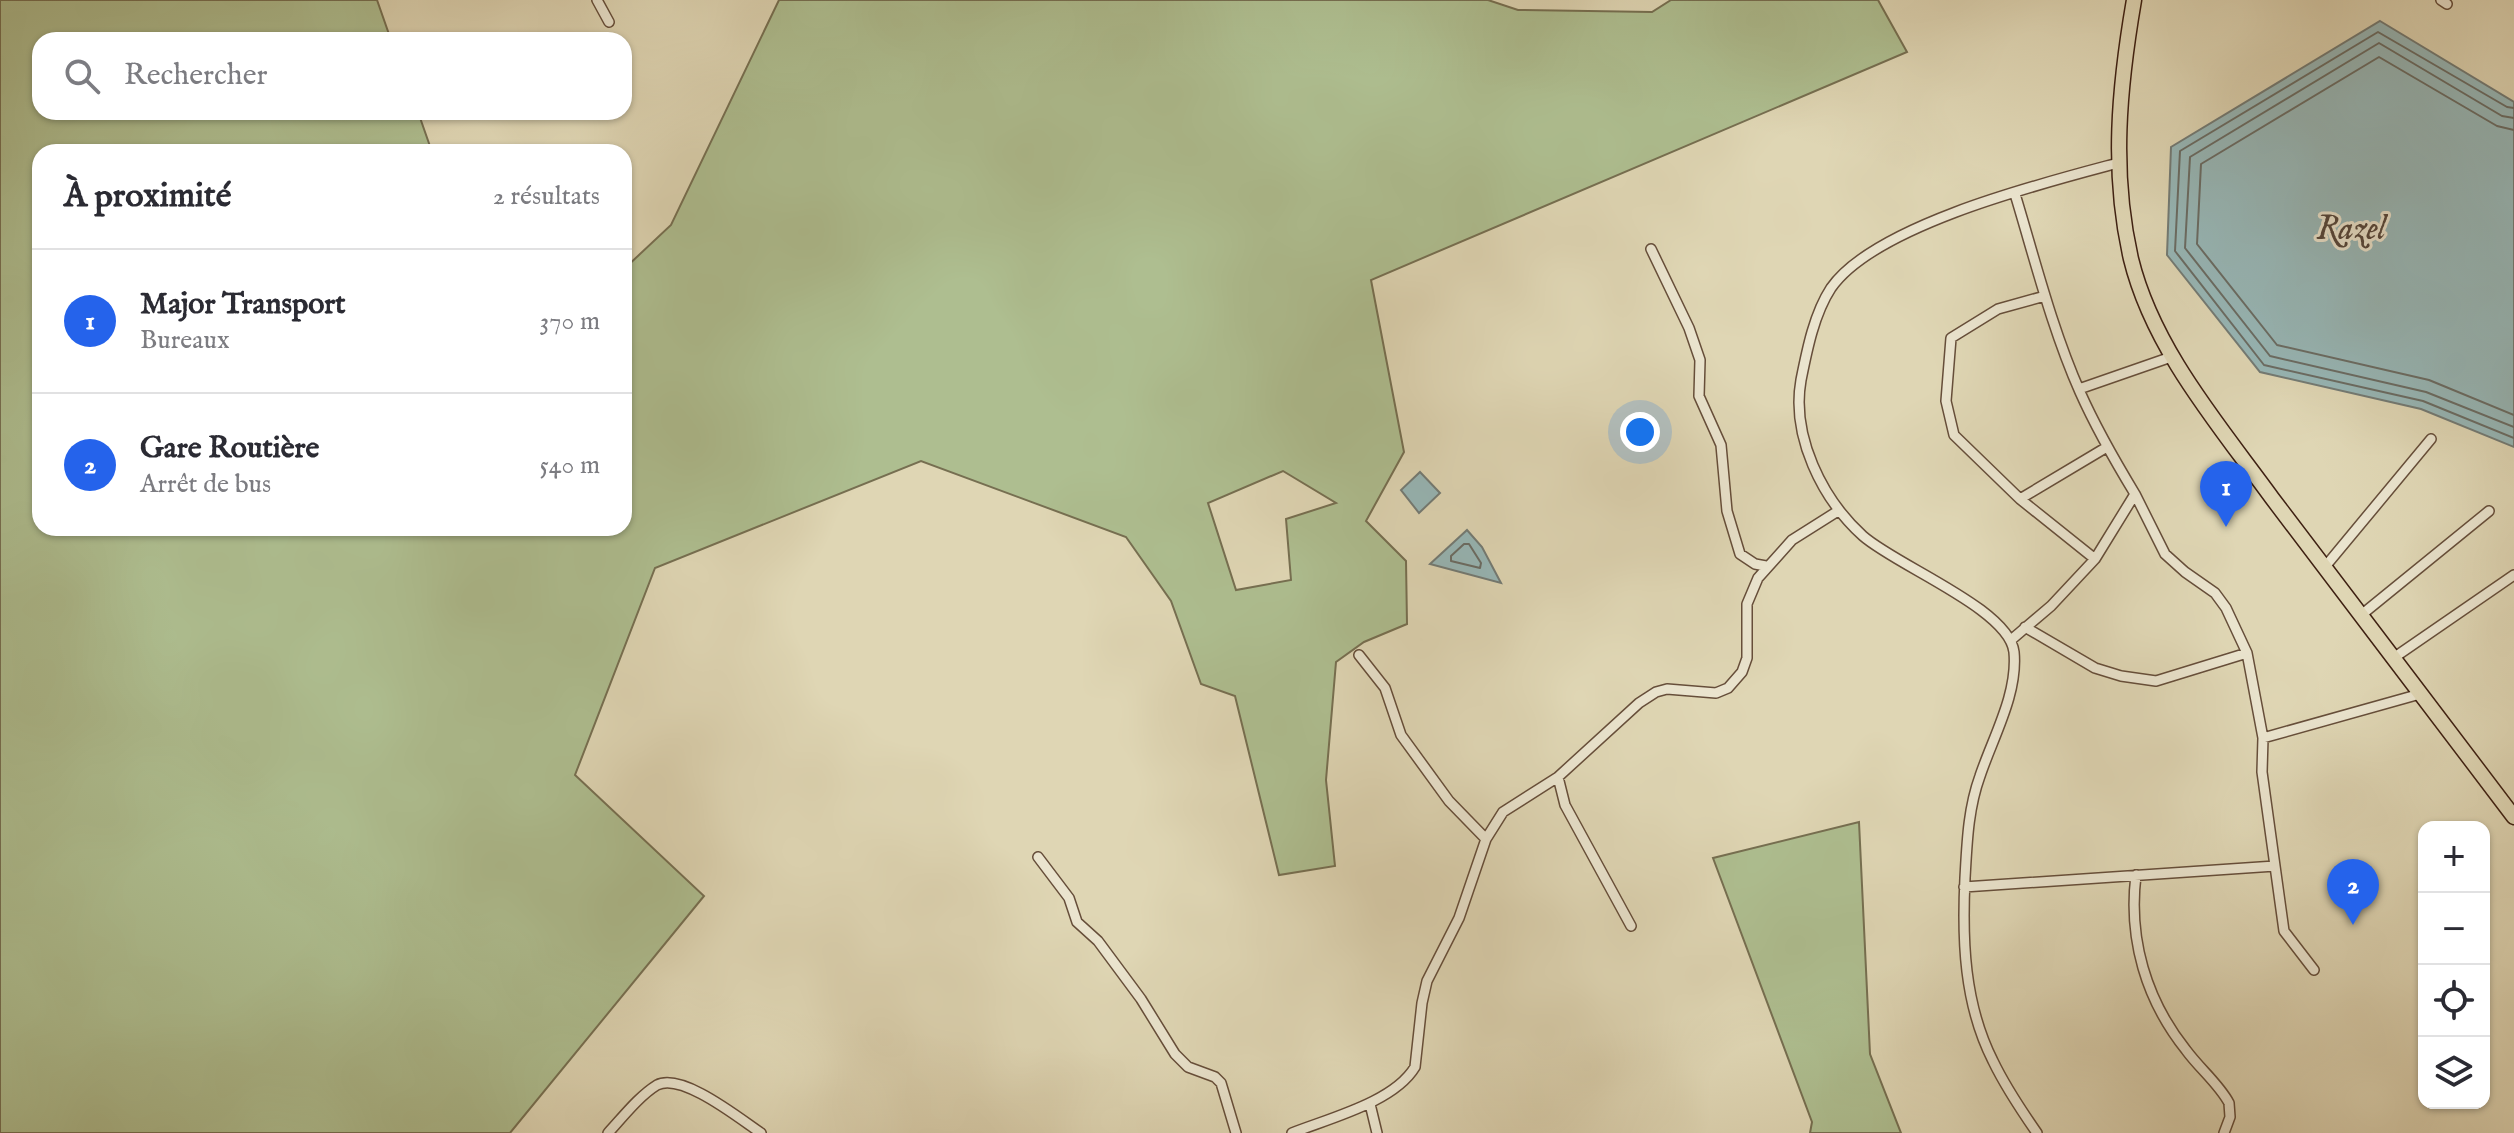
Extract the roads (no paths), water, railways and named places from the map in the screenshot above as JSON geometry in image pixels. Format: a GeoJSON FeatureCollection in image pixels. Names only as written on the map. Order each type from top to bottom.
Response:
{"type":"FeatureCollection","features":[{"type":"Feature","properties":{"kind":"main road"},"geometry":{"type":"LineString","coordinates":[[2134,0],[2121,90],[2118,163],[2132,261],[2158,329],[2213,416],[2392,659],[2514,817]]}},
{"type":"Feature","properties":{"kind":"street"},"geometry":{"type":"LineString","coordinates":[[597,0],[609,22]]}},
{"type":"Feature","properties":{"kind":"street"},"geometry":{"type":"LineString","coordinates":[[2037,1133],[1991,1058],[1973,1009],[1962,940],[1968,822],[1979,777],[2014,676],[2011,640],[1996,622],[1961,596],[1901,563],[1865,537],[1838,511],[1806,445],[1798,400],[1818,315],[1830,290],[1845,271],[1919,226],[2118,163]]}},
{"type":"Feature","properties":{"kind":"street"},"geometry":{"type":"LineString","coordinates":[[2015,194],[2045,296],[2079,389],[2107,447],[2165,554],[2215,593],[2226,608],[2247,653],[2263,738],[2262,772],[2284,931],[2314,970]]}},
{"type":"Feature","properties":{"kind":"street"},"geometry":{"type":"LineString","coordinates":[[1651,249],[1689,328],[1700,360],[1699,396],[1721,445],[1727,511],[1740,554],[1755,564],[1766,566]]}},
{"type":"Feature","properties":{"kind":"street"},"geometry":{"type":"LineString","coordinates":[[2045,296],[1998,309],[1951,338],[1946,401],[1954,435],[2020,499],[2095,559]]}},
{"type":"Feature","properties":{"kind":"street"},"geometry":{"type":"LineString","coordinates":[[2079,389],[2174,356]]}},
{"type":"Feature","properties":{"kind":"street"},"geometry":{"type":"LineString","coordinates":[[2324,568],[2431,439]]}},
{"type":"Feature","properties":{"kind":"street"},"geometry":{"type":"LineString","coordinates":[[2020,499],[2107,447]]}},
{"type":"Feature","properties":{"kind":"street"},"geometry":{"type":"LineString","coordinates":[[2011,640],[2051,606],[2095,559],[2135,494]]}},
{"type":"Feature","properties":{"kind":"street"},"geometry":{"type":"LineString","coordinates":[[1292,1133],[1370,1104],[1410,1075],[1415,1067],[1427,981],[1459,918],[1486,839],[1503,812],[1558,777],[1639,703],[1656,692],[1667,689],[1716,693],[1728,688],[1742,672],[1747,658],[1747,604],[1758,578],[1792,540],[1838,511]]}},
{"type":"Feature","properties":{"kind":"street"},"geometry":{"type":"LineString","coordinates":[[2360,616],[2489,511]]}},
{"type":"Feature","properties":{"kind":"street"},"geometry":{"type":"LineString","coordinates":[[2392,659],[2514,575]]}},
{"type":"Feature","properties":{"kind":"street"},"geometry":{"type":"LineString","coordinates":[[2025,627],[2095,668],[2121,676],[2156,681],[2247,653]]}},
{"type":"Feature","properties":{"kind":"street"},"geometry":{"type":"LineString","coordinates":[[1359,655],[1385,688],[1401,735],[1449,801],[1486,839]]}},
{"type":"Feature","properties":{"kind":"street"},"geometry":{"type":"LineString","coordinates":[[2263,738],[2420,694]]}},
{"type":"Feature","properties":{"kind":"street"},"geometry":{"type":"LineString","coordinates":[[1558,777],[1565,805],[1631,926]]}},
{"type":"Feature","properties":{"kind":"street"},"geometry":{"type":"LineString","coordinates":[[1038,857],[1069,898],[1077,922],[1098,941],[1175,1054],[1188,1067],[1215,1077],[1221,1083],[1236,1133]]}},
{"type":"Feature","properties":{"kind":"street"},"geometry":{"type":"LineString","coordinates":[[1964,887],[2275,866]]}},
{"type":"Feature","properties":{"kind":"street"},"geometry":{"type":"LineString","coordinates":[[2136,875],[2133,912],[2147,983],[2160,1014],[2229,1103],[2230,1117],[2224,1133]]}},
{"type":"Feature","properties":{"kind":"street"},"geometry":{"type":"LineString","coordinates":[[608,1133],[658,1085],[672,1082],[705,1095],[761,1133]]}},
{"type":"Feature","properties":{"kind":"street"},"geometry":{"type":"LineString","coordinates":[[1370,1104],[1377,1133]]}},
{"type":"Feature","properties":{"kind":"water","name":"Razel"},"geometry":{"type":"Polygon","coordinates":[[[2380,21],[2514,102],[2514,447],[2421,409],[2260,372],[2167,255],[2171,147],[2380,21]]]}},
{"type":"Feature","properties":{"kind":"water"},"geometry":{"type":"Polygon","coordinates":[[[1420,472],[1440,493],[1419,513],[1401,490],[1420,472]]]}},
{"type":"Feature","properties":{"kind":"water"},"geometry":{"type":"Polygon","coordinates":[[[1467,530],[1482,547],[1501,583],[1430,564],[1467,530]]]}},
{"type":"Feature","properties":{"kind":"place","name":"Major Transport"},"geometry":{"type":"Point","coordinates":[2226,527]}},
{"type":"Feature","properties":{"kind":"place","name":"Gare Routière"},"geometry":{"type":"Point","coordinates":[2353,925]}}]}
